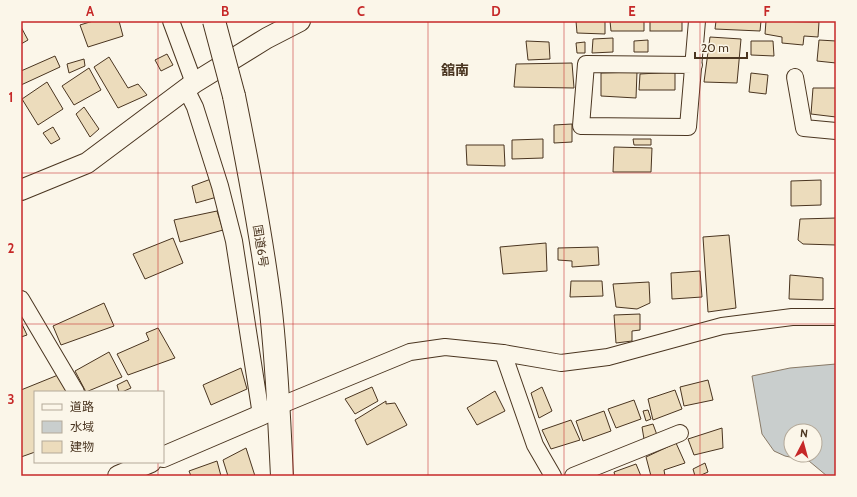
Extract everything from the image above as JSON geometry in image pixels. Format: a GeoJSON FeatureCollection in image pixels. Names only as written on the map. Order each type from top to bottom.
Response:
{"type":"FeatureCollection","features":[{"type":"Feature","properties":{"kind":"highway","name":"国道6号"},"geometry":{"type":"LineString","coordinates":[[214,21],[234,96],[252,181],[270,304],[270,410],[282,476]]}},
{"type":"Feature","properties":{"kind":"street"},"geometry":{"type":"LineString","coordinates":[[171,21],[195,107],[220,186],[234,241],[270,410]]}},
{"type":"Feature","properties":{"kind":"street"},"geometry":{"type":"LineString","coordinates":[[21,190],[87,163],[190,86],[267,38],[300,21]]}},
{"type":"Feature","properties":{"kind":"street"},"geometry":{"type":"LineString","coordinates":[[694,65],[586,64],[581,126],[688,127],[694,65],[697,21]]}},
{"type":"Feature","properties":{"kind":"street"},"geometry":{"type":"LineString","coordinates":[[795,77],[804,128],[836,132]]}},
{"type":"Feature","properties":{"kind":"street"},"geometry":{"type":"LineString","coordinates":[[21,300],[75,391]]}},
{"type":"Feature","properties":{"kind":"street"},"geometry":{"type":"LineString","coordinates":[[164,457],[270,410],[410,352],[444,348],[503,353],[561,363],[608,357],[722,326],[792,317],[836,317]]}},
{"type":"Feature","properties":{"kind":"street"},"geometry":{"type":"LineString","coordinates":[[503,353],[535,445],[553,476]]}},
{"type":"Feature","properties":{"kind":"street"},"geometry":{"type":"LineString","coordinates":[[573,476],[680,433]]}},
{"type":"Feature","properties":{"kind":"street"},"geometry":{"type":"LineString","coordinates":[[120,471],[148,463]]}},
{"type":"Feature","properties":{"kind":"water"},"geometry":{"type":"Polygon","coordinates":[[[836,364],[836,476],[827,476],[811,463],[823,463],[823,423],[783,423],[783,455],[774,451],[762,434],[752,376],[790,368],[836,364]]]}},
{"type":"Feature","properties":{"kind":"building"},"geometry":{"type":"Polygon","coordinates":[[[93,21],[119,21],[123,36],[88,47],[80,25],[93,21]]]}},
{"type":"Feature","properties":{"kind":"building"},"geometry":{"type":"Polygon","coordinates":[[[576,21],[605,21],[605,34],[577,33],[576,21]]]}},
{"type":"Feature","properties":{"kind":"building"},"geometry":{"type":"Polygon","coordinates":[[[610,21],[644,21],[644,31],[611,31],[610,21]]]}},
{"type":"Feature","properties":{"kind":"building"},"geometry":{"type":"Polygon","coordinates":[[[650,21],[682,21],[682,31],[650,31],[650,21]]]}},
{"type":"Feature","properties":{"kind":"building"},"geometry":{"type":"Polygon","coordinates":[[[716,21],[761,21],[760,31],[715,29],[716,21]]]}},
{"type":"Feature","properties":{"kind":"building"},"geometry":{"type":"Polygon","coordinates":[[[766,21],[819,22],[818,37],[804,36],[803,45],[782,43],[782,37],[765,34],[766,21]]]}},
{"type":"Feature","properties":{"kind":"building"},"geometry":{"type":"Polygon","coordinates":[[[21,27],[28,40],[21,44],[21,27]]]}},
{"type":"Feature","properties":{"kind":"building"},"geometry":{"type":"Polygon","coordinates":[[[710,37],[741,39],[737,83],[704,82],[710,37]]]}},
{"type":"Feature","properties":{"kind":"building"},"geometry":{"type":"Polygon","coordinates":[[[613,38],[613,52],[592,53],[593,39],[613,38]]]}},
{"type":"Feature","properties":{"kind":"building"},"geometry":{"type":"Polygon","coordinates":[[[648,40],[648,52],[634,52],[634,41],[648,40]]]}},
{"type":"Feature","properties":{"kind":"building"},"geometry":{"type":"Polygon","coordinates":[[[819,40],[836,41],[836,63],[817,61],[819,40]]]}},
{"type":"Feature","properties":{"kind":"building"},"geometry":{"type":"Polygon","coordinates":[[[526,41],[549,42],[550,59],[528,60],[526,41]]]}},
{"type":"Feature","properties":{"kind":"building"},"geometry":{"type":"Polygon","coordinates":[[[751,41],[773,41],[774,56],[751,55],[751,41]]]}},
{"type":"Feature","properties":{"kind":"building"},"geometry":{"type":"Polygon","coordinates":[[[585,42],[585,53],[577,53],[576,43],[585,42]]]}},
{"type":"Feature","properties":{"kind":"building"},"geometry":{"type":"Polygon","coordinates":[[[167,54],[173,65],[161,71],[155,60],[167,54]]]}},
{"type":"Feature","properties":{"kind":"building"},"geometry":{"type":"Polygon","coordinates":[[[55,56],[60,67],[21,85],[21,71],[55,56]]]}},
{"type":"Feature","properties":{"kind":"building"},"geometry":{"type":"Polygon","coordinates":[[[109,57],[128,88],[138,84],[147,95],[118,108],[94,67],[109,57]]]}},
{"type":"Feature","properties":{"kind":"building"},"geometry":{"type":"Polygon","coordinates":[[[84,59],[85,66],[69,73],[67,64],[84,59]]]}},
{"type":"Feature","properties":{"kind":"building"},"geometry":{"type":"Polygon","coordinates":[[[572,63],[574,88],[514,87],[516,64],[572,63]]]}},
{"type":"Feature","properties":{"kind":"building"},"geometry":{"type":"Polygon","coordinates":[[[89,68],[101,90],[74,105],[62,86],[89,68]]]}},
{"type":"Feature","properties":{"kind":"building"},"geometry":{"type":"Polygon","coordinates":[[[637,72],[636,98],[601,96],[601,73],[637,72]]]}},
{"type":"Feature","properties":{"kind":"building"},"geometry":{"type":"Polygon","coordinates":[[[675,72],[675,90],[639,90],[640,74],[675,72]]]}},
{"type":"Feature","properties":{"kind":"building"},"geometry":{"type":"Polygon","coordinates":[[[751,73],[768,75],[766,94],[749,92],[751,73]]]}},
{"type":"Feature","properties":{"kind":"building"},"geometry":{"type":"Polygon","coordinates":[[[47,82],[63,109],[38,125],[22,99],[47,82]]]}},
{"type":"Feature","properties":{"kind":"building"},"geometry":{"type":"Polygon","coordinates":[[[813,88],[836,88],[836,117],[811,114],[813,88]]]}},
{"type":"Feature","properties":{"kind":"building"},"geometry":{"type":"Polygon","coordinates":[[[84,107],[99,129],[90,137],[76,114],[84,107]]]}},
{"type":"Feature","properties":{"kind":"building"},"geometry":{"type":"Polygon","coordinates":[[[572,124],[572,142],[554,143],[554,125],[572,124]]]}},
{"type":"Feature","properties":{"kind":"building"},"geometry":{"type":"Polygon","coordinates":[[[53,127],[60,139],[51,144],[43,133],[53,127]]]}},
{"type":"Feature","properties":{"kind":"building"},"geometry":{"type":"Polygon","coordinates":[[[543,139],[543,158],[512,159],[512,140],[543,139]]]}},
{"type":"Feature","properties":{"kind":"building"},"geometry":{"type":"Polygon","coordinates":[[[633,139],[651,139],[651,145],[634,145],[633,139]]]}},
{"type":"Feature","properties":{"kind":"building"},"geometry":{"type":"Polygon","coordinates":[[[466,145],[504,145],[505,166],[467,165],[466,145]]]}},
{"type":"Feature","properties":{"kind":"building"},"geometry":{"type":"Polygon","coordinates":[[[614,147],[652,148],[651,172],[613,172],[614,147]]]}},
{"type":"Feature","properties":{"kind":"building"},"geometry":{"type":"Polygon","coordinates":[[[211,179],[217,197],[196,203],[192,186],[211,179]]]}},
{"type":"Feature","properties":{"kind":"building"},"geometry":{"type":"Polygon","coordinates":[[[821,180],[821,205],[791,206],[791,181],[821,180]]]}},
{"type":"Feature","properties":{"kind":"building"},"geometry":{"type":"Polygon","coordinates":[[[217,211],[223,230],[180,242],[174,220],[217,211]]]}},
{"type":"Feature","properties":{"kind":"building"},"geometry":{"type":"Polygon","coordinates":[[[836,218],[836,245],[803,244],[798,240],[800,219],[836,218]]]}},
{"type":"Feature","properties":{"kind":"building"},"geometry":{"type":"Polygon","coordinates":[[[729,235],[736,308],[708,312],[703,237],[729,235]]]}},
{"type":"Feature","properties":{"kind":"building"},"geometry":{"type":"Polygon","coordinates":[[[173,238],[183,263],[145,279],[133,254],[173,238]]]}},
{"type":"Feature","properties":{"kind":"building"},"geometry":{"type":"Polygon","coordinates":[[[546,243],[547,271],[503,274],[500,247],[546,243]]]}},
{"type":"Feature","properties":{"kind":"building"},"geometry":{"type":"Polygon","coordinates":[[[598,247],[599,265],[572,267],[572,261],[558,260],[558,248],[598,247]]]}},
{"type":"Feature","properties":{"kind":"building"},"geometry":{"type":"Polygon","coordinates":[[[700,271],[702,297],[672,299],[671,273],[700,271]]]}},
{"type":"Feature","properties":{"kind":"building"},"geometry":{"type":"Polygon","coordinates":[[[790,275],[823,278],[823,300],[789,299],[790,275]]]}},
{"type":"Feature","properties":{"kind":"building"},"geometry":{"type":"Polygon","coordinates":[[[571,281],[602,281],[603,296],[570,297],[571,281]]]}},
{"type":"Feature","properties":{"kind":"building"},"geometry":{"type":"Polygon","coordinates":[[[649,282],[650,303],[637,309],[616,307],[613,284],[649,282]]]}},
{"type":"Feature","properties":{"kind":"building"},"geometry":{"type":"Polygon","coordinates":[[[104,303],[114,326],[61,345],[53,326],[104,303]]]}},
{"type":"Feature","properties":{"kind":"building"},"geometry":{"type":"Polygon","coordinates":[[[640,314],[640,330],[632,331],[632,341],[616,343],[614,315],[640,314]]]}},
{"type":"Feature","properties":{"kind":"building"},"geometry":{"type":"Polygon","coordinates":[[[21,322],[27,335],[21,337],[21,322]]]}},
{"type":"Feature","properties":{"kind":"building"},"geometry":{"type":"Polygon","coordinates":[[[158,328],[175,358],[128,375],[117,354],[149,340],[146,333],[158,328]]]}},
{"type":"Feature","properties":{"kind":"building"},"geometry":{"type":"Polygon","coordinates":[[[109,352],[122,377],[85,391],[75,371],[109,352]]]}},
{"type":"Feature","properties":{"kind":"building"},"geometry":{"type":"Polygon","coordinates":[[[241,368],[247,389],[211,405],[203,385],[241,368]]]}},
{"type":"Feature","properties":{"kind":"building"},"geometry":{"type":"Polygon","coordinates":[[[58,375],[66,391],[34,391],[34,452],[21,457],[21,390],[58,375]]]}},
{"type":"Feature","properties":{"kind":"building"},"geometry":{"type":"Polygon","coordinates":[[[127,380],[131,388],[124,391],[119,391],[117,385],[127,380]]]}},
{"type":"Feature","properties":{"kind":"building"},"geometry":{"type":"Polygon","coordinates":[[[708,380],[713,400],[684,406],[680,387],[708,380]]]}},
{"type":"Feature","properties":{"kind":"building"},"geometry":{"type":"Polygon","coordinates":[[[372,387],[378,401],[355,414],[345,399],[372,387]]]}},
{"type":"Feature","properties":{"kind":"building"},"geometry":{"type":"Polygon","coordinates":[[[542,387],[552,411],[539,418],[531,393],[542,387]]]}},
{"type":"Feature","properties":{"kind":"building"},"geometry":{"type":"Polygon","coordinates":[[[675,390],[682,409],[653,420],[648,399],[675,390]]]}},
{"type":"Feature","properties":{"kind":"building"},"geometry":{"type":"Polygon","coordinates":[[[495,391],[505,411],[477,425],[467,408],[495,391]]]}},
{"type":"Feature","properties":{"kind":"building"},"geometry":{"type":"Polygon","coordinates":[[[634,400],[641,419],[616,428],[608,409],[634,400]]]}},
{"type":"Feature","properties":{"kind":"building"},"geometry":{"type":"Polygon","coordinates":[[[386,401],[386,404],[395,403],[407,425],[367,445],[355,420],[386,401]]]}},
{"type":"Feature","properties":{"kind":"building"},"geometry":{"type":"Polygon","coordinates":[[[648,410],[651,419],[646,421],[643,411],[648,410]]]}},
{"type":"Feature","properties":{"kind":"building"},"geometry":{"type":"Polygon","coordinates":[[[604,411],[611,431],[583,441],[576,421],[604,411]]]}},
{"type":"Feature","properties":{"kind":"building"},"geometry":{"type":"Polygon","coordinates":[[[571,420],[580,440],[551,449],[542,430],[571,420]]]}},
{"type":"Feature","properties":{"kind":"building"},"geometry":{"type":"Polygon","coordinates":[[[653,424],[657,435],[644,439],[642,427],[653,424]]]}},
{"type":"Feature","properties":{"kind":"building"},"geometry":{"type":"Polygon","coordinates":[[[722,428],[723,448],[694,455],[688,439],[722,428]]]}},
{"type":"Feature","properties":{"kind":"building"},"geometry":{"type":"Polygon","coordinates":[[[676,443],[685,463],[664,470],[665,476],[651,476],[646,457],[676,443]]]}},
{"type":"Feature","properties":{"kind":"building"},"geometry":{"type":"Polygon","coordinates":[[[246,448],[255,476],[228,476],[223,460],[246,448]]]}},
{"type":"Feature","properties":{"kind":"building"},"geometry":{"type":"Polygon","coordinates":[[[217,461],[221,476],[191,476],[189,471],[217,461]]]}},
{"type":"Feature","properties":{"kind":"building"},"geometry":{"type":"Polygon","coordinates":[[[705,463],[708,472],[695,476],[693,469],[705,463]]]}},
{"type":"Feature","properties":{"kind":"building"},"geometry":{"type":"Polygon","coordinates":[[[636,464],[641,476],[615,476],[614,472],[636,464]]]}},
{"type":"Feature","properties":{"kind":"district","name":"舘南"},"geometry":{"type":"Point","coordinates":[455,70]}}]}
